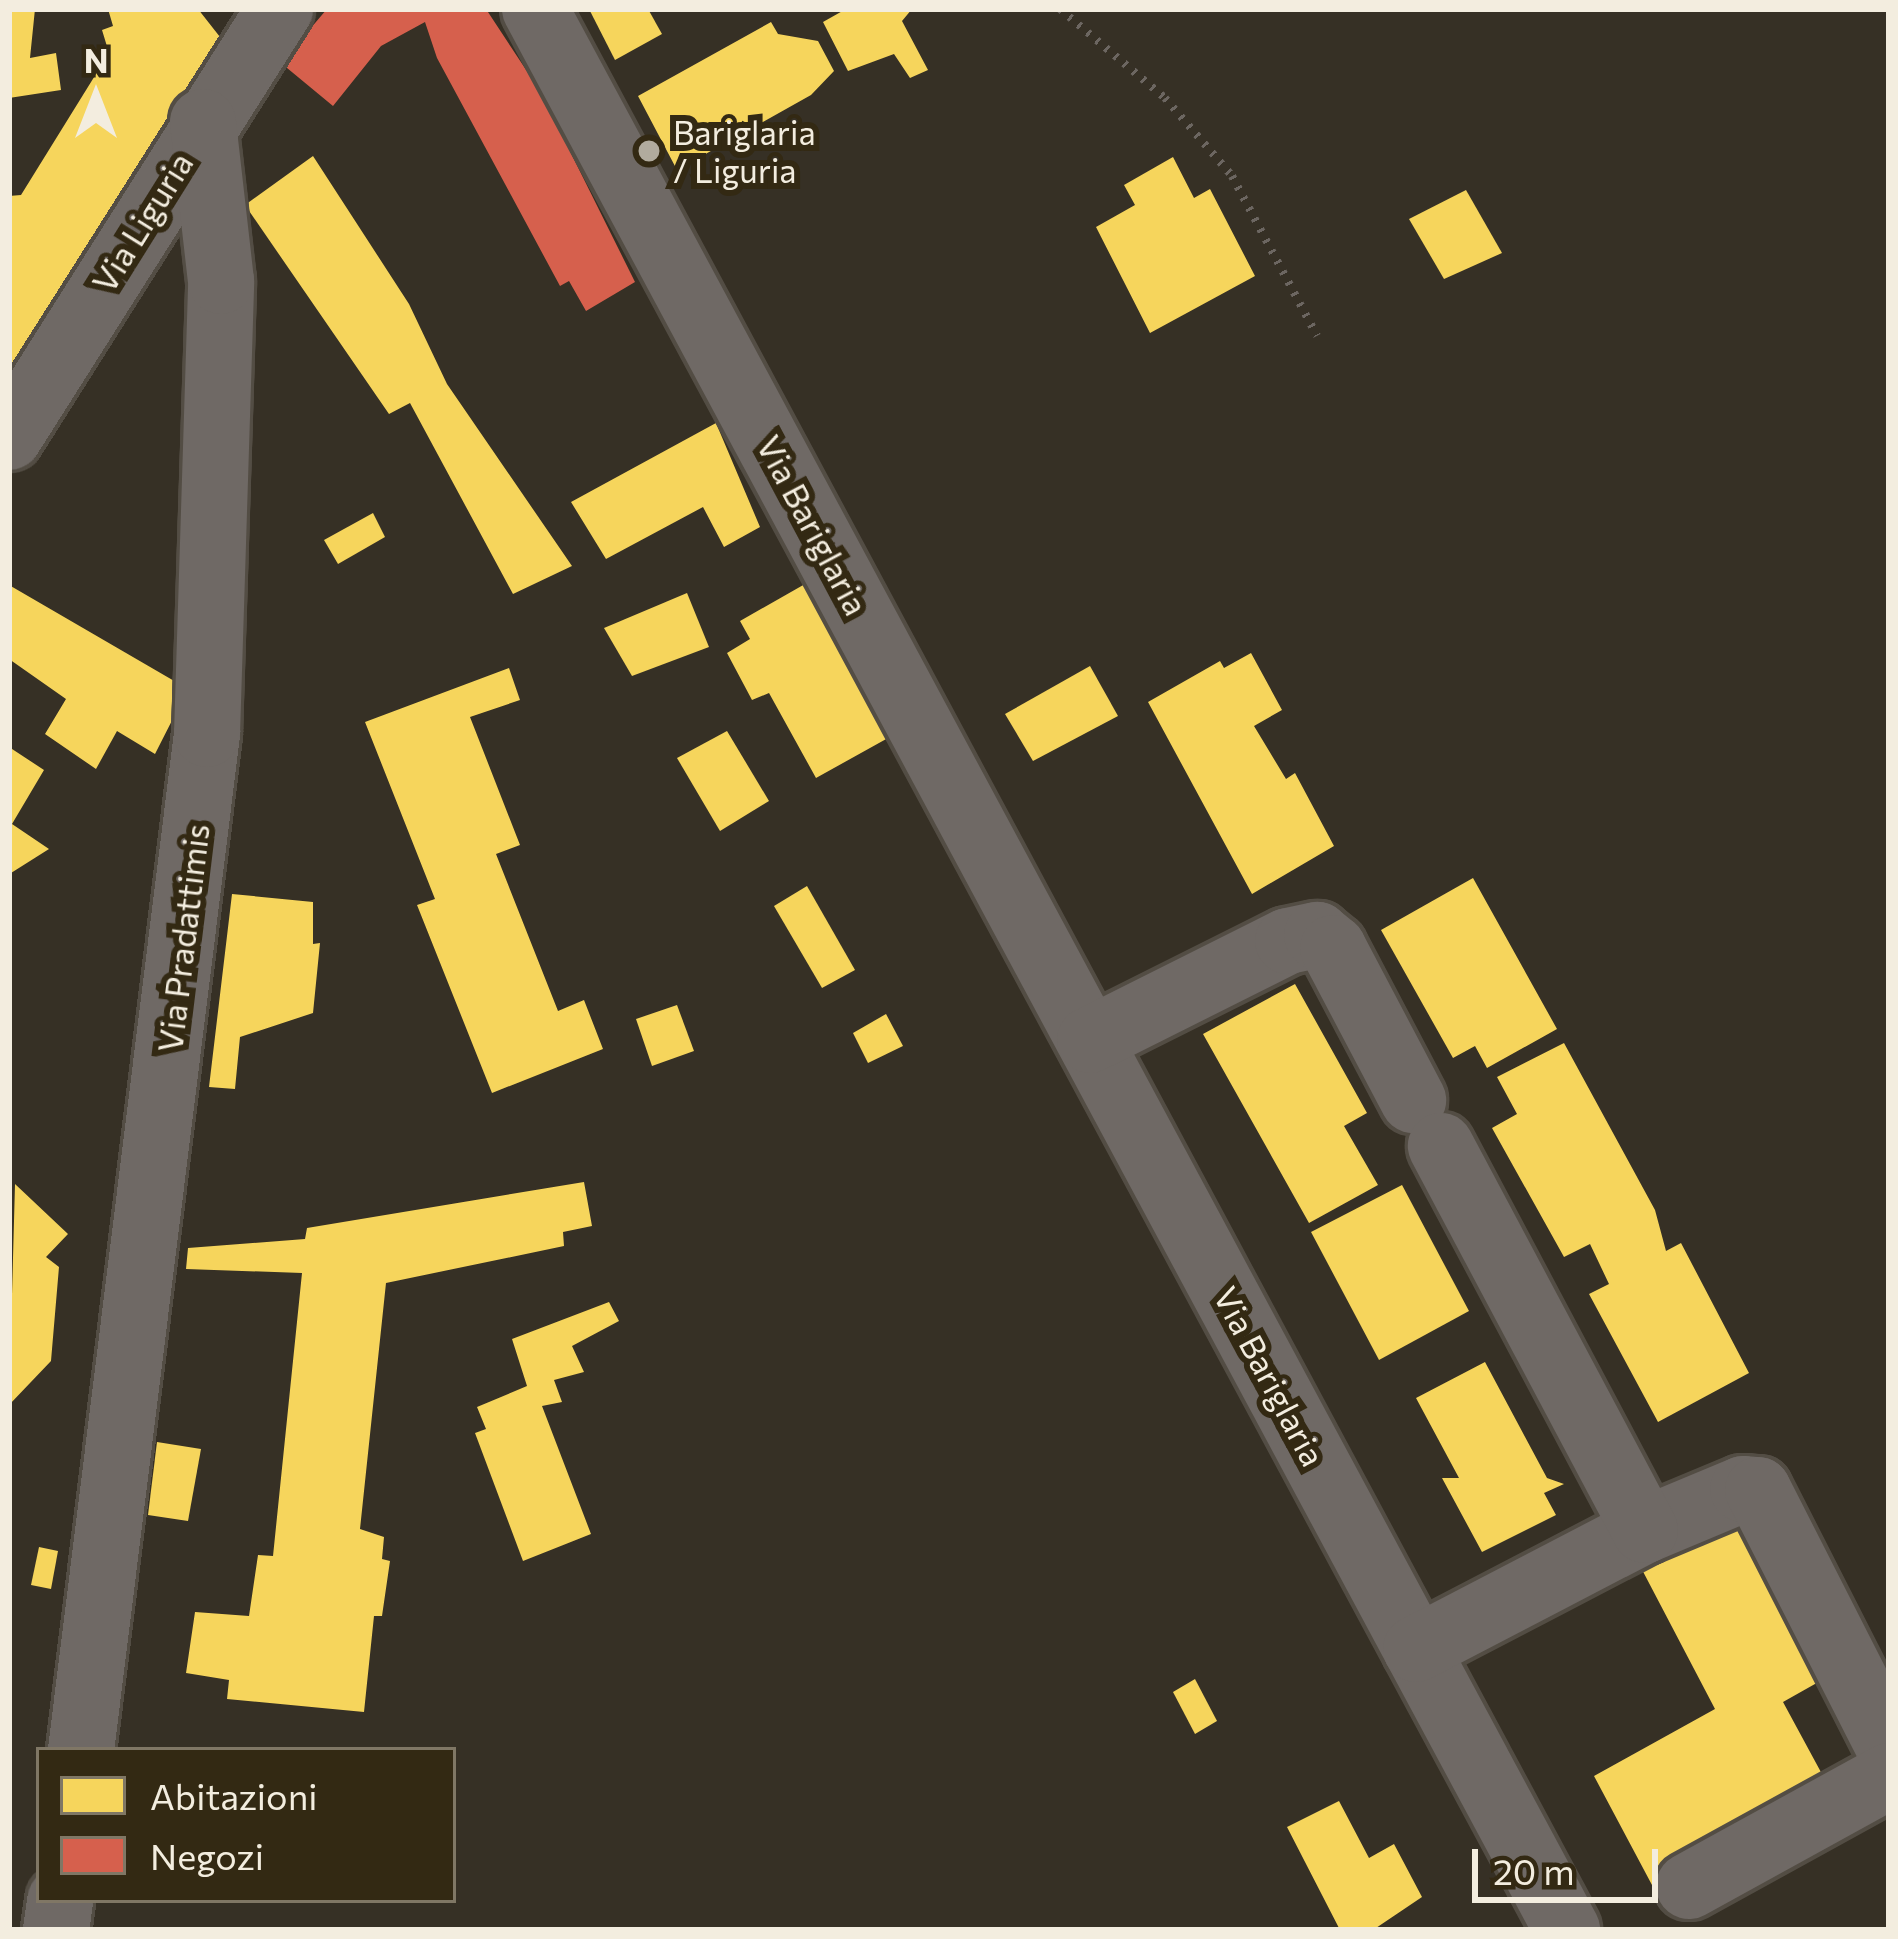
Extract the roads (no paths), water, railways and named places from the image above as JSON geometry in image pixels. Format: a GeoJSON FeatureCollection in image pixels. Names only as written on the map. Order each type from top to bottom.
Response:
{"type":"FeatureCollection","features":[{"type":"Feature","properties":{"kind":"street","name":"Via Liguria"},"geometry":{"type":"LineString","coordinates":[[9,437],[203,122],[242,36],[280,9]]}},
{"type":"Feature","properties":{"kind":"street","name":"Via Bariglaria"},"geometry":{"type":"LineString","coordinates":[[535,9],[1567,1930]]}},
{"type":"Feature","properties":{"kind":"street","name":"Via Pradattimis"},"geometry":{"type":"LineString","coordinates":[[81,1747],[207,734],[220,281],[203,122]]}},
{"type":"Feature","properties":{"kind":"street"},"geometry":{"type":"LineString","coordinates":[[1090,1040],[1288,941],[1317,935],[1333,948],[1645,1530]]}},
{"type":"Feature","properties":{"kind":"street"},"geometry":{"type":"LineString","coordinates":[[1416,1649],[1645,1530],[1723,1496],[1758,1490],[1889,1747]]}},
{"type":"Feature","properties":{"kind":"street"},"geometry":{"type":"LineString","coordinates":[[1689,1886],[1889,1776]]}},
{"type":"Feature","properties":{"kind":"place","name":"Bariglaria / Liguria"},"geometry":{"type":"Point","coordinates":[649,151]}}]}
